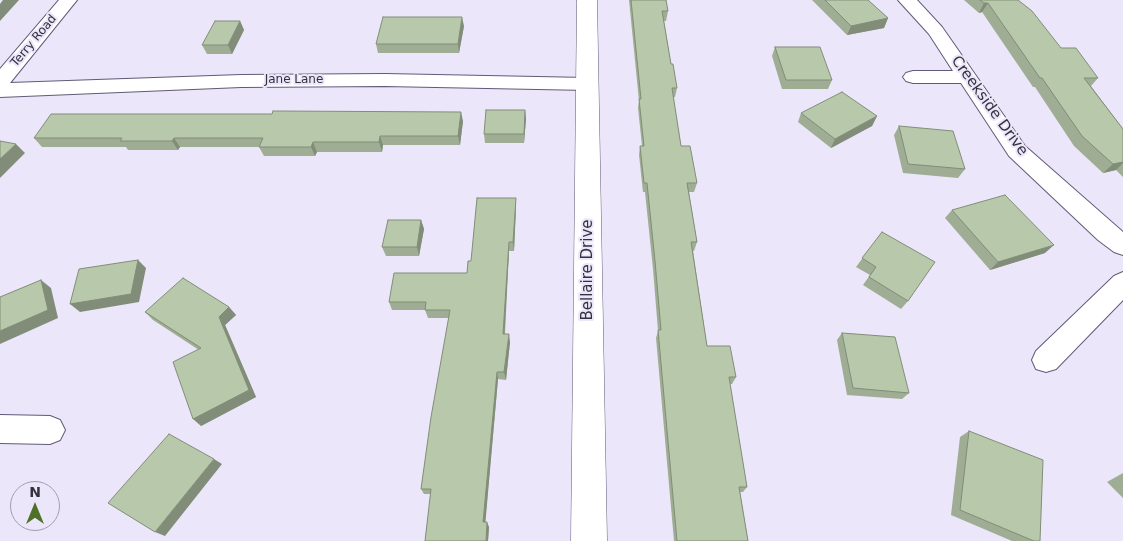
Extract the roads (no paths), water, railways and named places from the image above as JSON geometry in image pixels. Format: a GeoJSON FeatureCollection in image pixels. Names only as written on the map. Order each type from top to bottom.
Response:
{"type":"FeatureCollection","features":[{"type":"Feature","properties":{"kind":"street","name":"Terry Road"},"geometry":{"type":"LineString","coordinates":[[0,82],[68,0]]}},
{"type":"Feature","properties":{"kind":"street","name":"Bellaire Drive"},"geometry":{"type":"LineString","coordinates":[[587,0],[589,541]]}},
{"type":"Feature","properties":{"kind":"street","name":"Creekside Drive"},"geometry":{"type":"LineString","coordinates":[[907,0],[936,31],[1017,151],[1106,233],[1123,246]]}},
{"type":"Feature","properties":{"kind":"street"},"geometry":{"type":"LineString","coordinates":[[913,77],[966,77]]}},
{"type":"Feature","properties":{"kind":"street","name":"Jane Lane"},"geometry":{"type":"LineString","coordinates":[[0,90],[241,81],[385,80],[588,84]]}},
{"type":"Feature","properties":{"kind":"street"},"geometry":{"type":"LineString","coordinates":[[1046,360],[1123,283]]}},
{"type":"Feature","properties":{"kind":"street"},"geometry":{"type":"LineString","coordinates":[[0,429],[50,430]]}}]}
